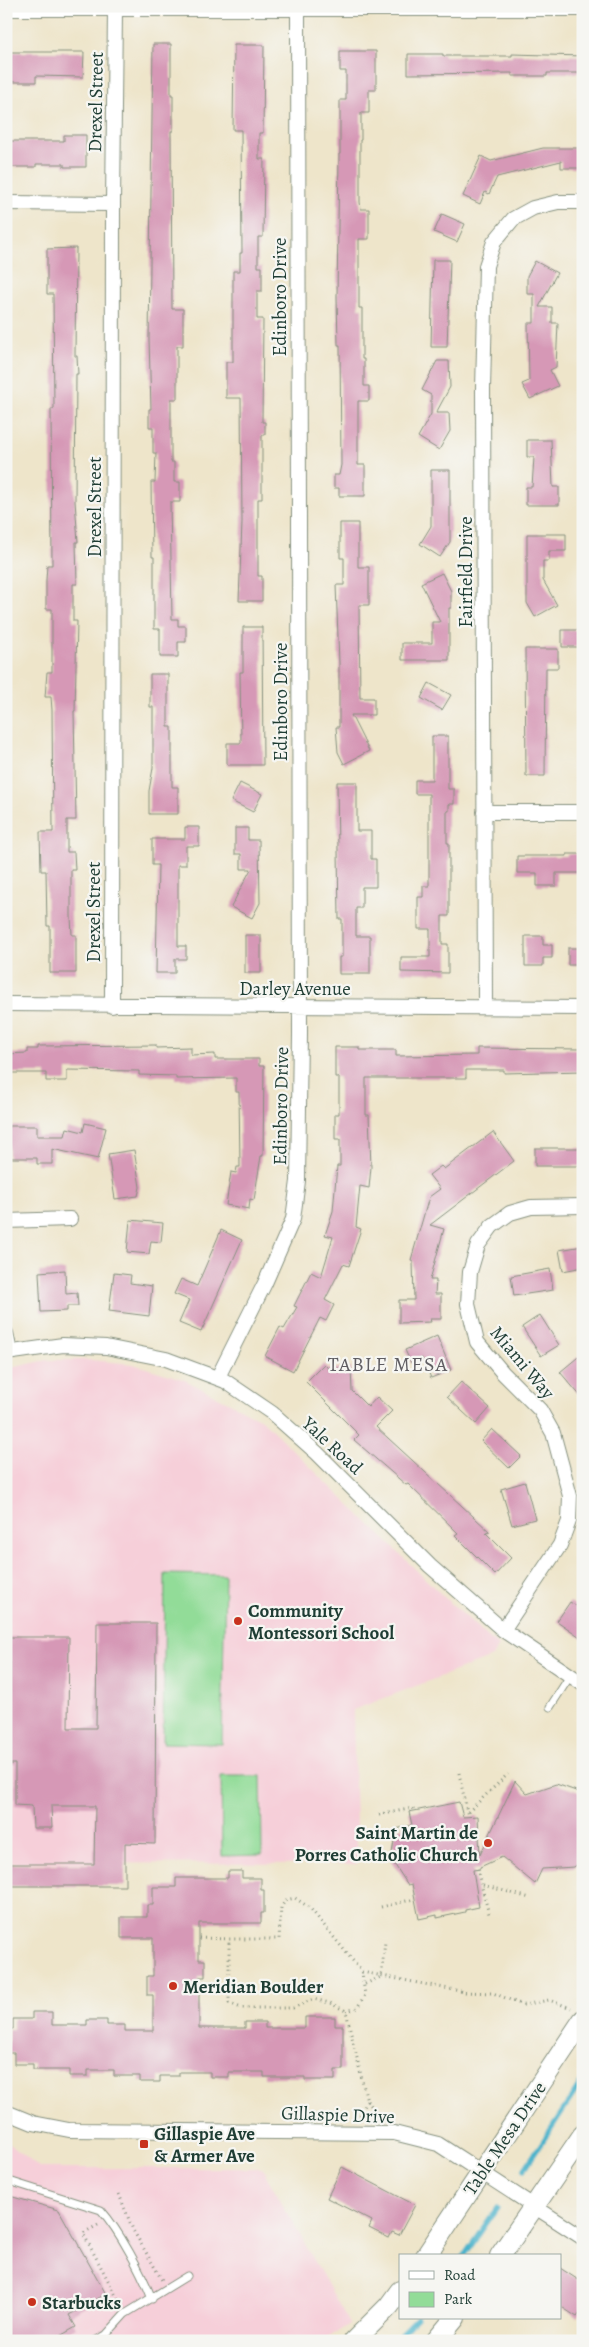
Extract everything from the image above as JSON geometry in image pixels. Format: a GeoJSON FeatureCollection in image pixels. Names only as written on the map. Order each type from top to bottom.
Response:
{"type":"FeatureCollection","features":[{"type":"Feature","properties":{"kind":"street"},"geometry":{"type":"LineString","coordinates":[[6,9],[487,7],[583,9]]}},
{"type":"Feature","properties":{"kind":"street","name":"Drexel Street"},"geometry":{"type":"LineString","coordinates":[[112,1006],[112,204],[115,9]]}},
{"type":"Feature","properties":{"kind":"street","name":"Edinboro Drive"},"geometry":{"type":"LineString","coordinates":[[218,1377],[265,1283],[293,1219],[298,1181],[298,9]]}},
{"type":"Feature","properties":{"kind":"street","name":"Fairfield Drive"},"geometry":{"type":"LineString","coordinates":[[485,1007],[483,389],[486,266],[494,242],[514,219],[533,208],[558,202],[583,202]]}},
{"type":"Feature","properties":{"kind":"street"},"geometry":{"type":"LineString","coordinates":[[6,203],[112,204]]}},
{"type":"Feature","properties":{"kind":"street"},"geometry":{"type":"LineString","coordinates":[[484,812],[583,812]]}},
{"type":"Feature","properties":{"kind":"street","name":"Darley Avenue"},"geometry":{"type":"LineString","coordinates":[[6,1004],[583,1008]]}},
{"type":"Feature","properties":{"kind":"street","name":"Miami Way"},"geometry":{"type":"LineString","coordinates":[[502,1630],[560,1545],[569,1522],[570,1496],[553,1433],[540,1410],[502,1373],[477,1342],[468,1304],[470,1272],[478,1244],[492,1226],[510,1213],[531,1207],[583,1206]]}},
{"type":"Feature","properties":{"kind":"street"},"geometry":{"type":"LineString","coordinates":[[6,1221],[70,1219]]}},
{"type":"Feature","properties":{"kind":"street"},"geometry":{"type":"LineString","coordinates":[[6,1333],[8,1352]]}},
{"type":"Feature","properties":{"kind":"street","name":"Yale Road"},"geometry":{"type":"LineString","coordinates":[[8,1352],[63,1345],[106,1347],[166,1359],[218,1377],[272,1413],[322,1458],[430,1566],[502,1630],[583,1684]]}},
{"type":"Feature","properties":{"kind":"street","name":"Table Mesa Drive"},"geometry":{"type":"LineString","coordinates":[[427,2254],[482,2171],[579,2015]]}},
{"type":"Feature","properties":{"kind":"street","name":"Gillaspie Drive"},"geometry":{"type":"LineString","coordinates":[[6,2112],[33,2123],[70,2130],[394,2132],[438,2144],[583,2238]]}},
{"type":"Feature","properties":{"kind":"street"},"geometry":{"type":"LineString","coordinates":[[501,2254],[583,2135]]}},
{"type":"Feature","properties":{"kind":"street"},"geometry":{"type":"LineString","coordinates":[[354,2341],[389,2306],[399,2292]]}},
{"type":"Feature","properties":{"kind":"street"},"geometry":{"type":"LineString","coordinates":[[436,2341],[453,2320]]}},
{"type":"Feature","properties":{"kind":"lane"},"geometry":{"type":"LineString","coordinates":[[550,1707],[570,1676]]}},
{"type":"Feature","properties":{"kind":"lane"},"geometry":{"type":"LineString","coordinates":[[6,2180],[101,2210],[109,2220],[144,2281],[152,2299]]}},
{"type":"Feature","properties":{"kind":"lane"},"geometry":{"type":"LineString","coordinates":[[95,2341],[106,2335],[125,2314],[187,2276]]}},
{"type":"Feature","properties":{"kind":"path"},"geometry":{"type":"LineString","coordinates":[[459,1773],[468,1815],[508,1774]]}},
{"type":"Feature","properties":{"kind":"path"},"geometry":{"type":"LineString","coordinates":[[379,1815],[414,1808],[415,1811]]}},
{"type":"Feature","properties":{"kind":"path"},"geometry":{"type":"LineString","coordinates":[[477,1869],[483,1885],[489,1914]]}},
{"type":"Feature","properties":{"kind":"path"},"geometry":{"type":"LineString","coordinates":[[483,1885],[530,1898]]}},
{"type":"Feature","properties":{"kind":"path"},"geometry":{"type":"LineString","coordinates":[[199,1938],[279,1939],[281,1907],[286,1900],[294,1898],[310,1908],[362,1972],[365,1995],[357,2008],[346,2011],[330,2003],[313,1999],[293,2008],[241,2008],[229,2003],[229,1939]]}},
{"type":"Feature","properties":{"kind":"path"},"geometry":{"type":"LineString","coordinates":[[381,1908],[415,1899]]}},
{"type":"Feature","properties":{"kind":"path"},"geometry":{"type":"LineString","coordinates":[[381,1977],[385,1942]]}},
{"type":"Feature","properties":{"kind":"path"},"geometry":{"type":"LineString","coordinates":[[362,1972],[464,1992],[493,1993],[523,2005],[549,2000],[579,2015]]}},
{"type":"Feature","properties":{"kind":"path"},"geometry":{"type":"LineString","coordinates":[[365,1984],[381,1977]]}},
{"type":"Feature","properties":{"kind":"path"},"geometry":{"type":"LineString","coordinates":[[346,2011],[367,2101],[379,2115]]}},
{"type":"Feature","properties":{"kind":"path"},"geometry":{"type":"LineString","coordinates":[[353,2132],[367,2101]]}},
{"type":"Feature","properties":{"kind":"path"},"geometry":{"type":"LineString","coordinates":[[119,2194],[133,2230],[167,2289]]}},
{"type":"Feature","properties":{"kind":"path"},"geometry":{"type":"LineString","coordinates":[[109,2220],[83,2233],[120,2303]]}},
{"type":"Feature","properties":{"kind":"shaded area","name":"Community Montessori School"},"geometry":{"type":"Polygon","coordinates":[[[47,1360],[92,1360],[133,1364],[183,1379],[261,1419],[443,1596],[498,1646],[492,1657],[353,1710],[357,1864],[6,1863],[6,1369],[47,1360]]]}},
{"type":"Feature","properties":{"kind":"shaded area"},"geometry":{"type":"Polygon","coordinates":[[[6,2141],[39,2168],[262,2168],[350,2324],[323,2341],[6,2341],[6,2141]]]}},
{"type":"Feature","properties":{"kind":"green space"},"geometry":{"type":"Polygon","coordinates":[[[165,1574],[225,1575],[222,1744],[163,1743],[165,1574]]]}},
{"type":"Feature","properties":{"kind":"green space"},"geometry":{"type":"Polygon","coordinates":[[[221,1776],[261,1776],[262,1855],[222,1856],[221,1776]]]}},
{"type":"Feature","properties":{"kind":"building"},"geometry":{"type":"Polygon","coordinates":[[[153,44],[171,44],[171,95],[173,95],[173,131],[171,131],[172,309],[183,309],[183,346],[177,346],[177,399],[171,399],[171,462],[174,462],[174,482],[180,482],[180,502],[170,502],[172,619],[178,619],[178,626],[186,626],[186,642],[178,642],[178,657],[160,657],[160,629],[154,629],[151,482],[155,482],[156,453],[153,453],[153,427],[149,427],[149,409],[151,409],[149,339],[153,44]]]}},
{"type":"Feature","properties":{"kind":"building"},"geometry":{"type":"Polygon","coordinates":[[[234,45],[264,45],[263,133],[259,133],[259,159],[264,159],[263,237],[258,237],[258,267],[262,267],[262,291],[257,291],[257,319],[263,319],[262,422],[265,422],[265,435],[262,435],[262,499],[258,499],[258,576],[262,576],[262,601],[239,601],[242,522],[241,398],[226,398],[226,362],[233,362],[233,271],[240,271],[240,253],[242,253],[241,130],[233,130],[234,45]]]}},
{"type":"Feature","properties":{"kind":"building"},"geometry":{"type":"Polygon","coordinates":[[[340,51],[376,51],[376,90],[369,90],[369,113],[361,113],[360,140],[360,202],[361,209],[369,209],[369,239],[359,239],[359,308],[362,308],[362,359],[364,359],[364,386],[369,386],[369,401],[358,401],[358,465],[365,465],[365,496],[339,496],[339,488],[334,488],[334,475],[339,475],[341,465],[340,345],[338,345],[337,297],[340,100],[346,100],[346,71],[340,71],[340,51]]]}},
{"type":"Feature","properties":{"kind":"building"},"geometry":{"type":"Polygon","coordinates":[[[6,52],[84,52],[83,77],[36,76],[36,82],[6,82],[6,52]]]}},
{"type":"Feature","properties":{"kind":"building"},"geometry":{"type":"Polygon","coordinates":[[[408,54],[443,54],[443,56],[512,56],[512,54],[583,56],[583,73],[547,73],[547,76],[512,76],[512,73],[408,74],[408,54]]]}},
{"type":"Feature","properties":{"kind":"building"},"geometry":{"type":"Polygon","coordinates":[[[64,135],[86,135],[86,167],[64,167],[64,164],[36,164],[36,167],[6,167],[6,141],[64,141],[64,135]]]}},
{"type":"Feature","properties":{"kind":"building"},"geometry":{"type":"Polygon","coordinates":[[[543,148],[583,148],[583,168],[561,168],[561,161],[497,177],[489,194],[485,192],[480,204],[463,196],[481,156],[491,161],[543,148]]]}},
{"type":"Feature","properties":{"kind":"building"},"geometry":{"type":"Polygon","coordinates":[[[442,214],[465,224],[457,242],[434,232],[442,214]]]}},
{"type":"Feature","properties":{"kind":"building"},"geometry":{"type":"Polygon","coordinates":[[[76,248],[75,356],[77,356],[78,374],[76,374],[75,501],[78,542],[76,542],[77,584],[73,584],[73,621],[77,621],[74,711],[76,820],[67,820],[67,852],[74,852],[75,870],[71,870],[71,917],[72,935],[76,935],[76,973],[50,973],[50,926],[47,926],[46,871],[41,871],[40,832],[53,832],[52,710],[51,697],[45,697],[47,672],[52,672],[52,609],[46,609],[46,580],[47,565],[52,565],[51,409],[54,409],[53,294],[47,294],[47,249],[76,248]]]}},
{"type":"Feature","properties":{"kind":"building"},"geometry":{"type":"Polygon","coordinates":[[[433,260],[450,260],[447,347],[431,347],[433,260]]]}},
{"type":"Feature","properties":{"kind":"building"},"geometry":{"type":"Polygon","coordinates":[[[535,261],[557,273],[539,307],[552,307],[552,323],[558,323],[556,367],[550,370],[558,386],[530,399],[522,384],[529,381],[528,323],[534,323],[534,294],[527,294],[527,276],[535,261]]]}},
{"type":"Feature","properties":{"kind":"building"},"geometry":{"type":"Polygon","coordinates":[[[437,361],[449,361],[450,387],[436,413],[449,413],[450,431],[439,450],[418,437],[431,414],[431,395],[422,390],[437,361]]]}},
{"type":"Feature","properties":{"kind":"building"},"geometry":{"type":"Polygon","coordinates":[[[527,440],[551,440],[553,487],[559,487],[559,505],[526,505],[526,487],[532,487],[534,457],[527,457],[527,440]]]}},
{"type":"Feature","properties":{"kind":"building"},"geometry":{"type":"Polygon","coordinates":[[[431,470],[450,470],[450,542],[440,557],[420,544],[431,526],[431,470]]]}},
{"type":"Feature","properties":{"kind":"building"},"geometry":{"type":"Polygon","coordinates":[[[340,523],[358,523],[358,567],[369,567],[369,605],[359,605],[360,698],[374,698],[374,715],[351,715],[369,751],[344,764],[338,752],[336,727],[339,727],[339,663],[336,585],[344,585],[344,558],[340,558],[340,523]]]}},
{"type":"Feature","properties":{"kind":"building"},"geometry":{"type":"Polygon","coordinates":[[[527,534],[566,534],[566,551],[549,551],[549,561],[543,561],[543,580],[557,605],[535,617],[527,603],[527,534]]]}},
{"type":"Feature","properties":{"kind":"building"},"geometry":{"type":"Polygon","coordinates":[[[442,573],[451,591],[451,608],[449,608],[449,660],[402,660],[402,643],[432,643],[432,622],[440,622],[421,583],[442,573]]]}},
{"type":"Feature","properties":{"kind":"building"},"geometry":{"type":"Polygon","coordinates":[[[243,627],[262,627],[263,765],[227,765],[227,743],[241,743],[240,672],[243,672],[243,627]]]}},
{"type":"Feature","properties":{"kind":"building"},"geometry":{"type":"Polygon","coordinates":[[[562,630],[579,630],[579,647],[562,647],[562,630]]]}},
{"type":"Feature","properties":{"kind":"building"},"geometry":{"type":"Polygon","coordinates":[[[525,649],[558,649],[558,668],[546,668],[545,776],[526,776],[525,649]]]}},
{"type":"Feature","properties":{"kind":"building"},"geometry":{"type":"Polygon","coordinates":[[[150,674],[168,674],[168,727],[172,727],[172,787],[178,787],[178,814],[149,814],[149,791],[153,768],[153,707],[150,707],[150,674]]]}},
{"type":"Feature","properties":{"kind":"building"},"geometry":{"type":"Polygon","coordinates":[[[429,683],[451,695],[442,710],[421,698],[429,683]]]}},
{"type":"Feature","properties":{"kind":"building"},"geometry":{"type":"Polygon","coordinates":[[[432,736],[448,736],[448,789],[454,789],[454,804],[449,804],[449,811],[447,811],[449,916],[442,916],[442,944],[448,944],[448,973],[401,972],[401,957],[430,957],[430,929],[418,929],[418,897],[423,897],[423,886],[429,886],[429,794],[415,794],[415,780],[432,780],[432,736]]]}},
{"type":"Feature","properties":{"kind":"building"},"geometry":{"type":"Polygon","coordinates":[[[337,782],[357,782],[357,831],[371,831],[371,859],[376,859],[376,887],[362,887],[362,908],[356,908],[356,936],[370,936],[370,974],[339,974],[339,957],[342,957],[342,919],[339,919],[337,782]]]}},
{"type":"Feature","properties":{"kind":"building"},"geometry":{"type":"Polygon","coordinates":[[[240,783],[262,794],[253,812],[231,801],[240,783]]]}},
{"type":"Feature","properties":{"kind":"building"},"geometry":{"type":"Polygon","coordinates":[[[185,827],[199,827],[199,846],[186,846],[186,865],[178,865],[178,946],[186,946],[186,959],[175,959],[175,973],[156,973],[158,865],[152,865],[152,839],[185,839],[185,827]]]}},
{"type":"Feature","properties":{"kind":"building"},"geometry":{"type":"Polygon","coordinates":[[[235,828],[248,828],[248,840],[259,840],[260,903],[252,918],[231,907],[251,869],[241,869],[241,854],[235,854],[235,828]]]}},
{"type":"Feature","properties":{"kind":"building"},"geometry":{"type":"Polygon","coordinates":[[[567,854],[583,854],[583,873],[556,873],[556,886],[537,886],[537,873],[517,873],[517,856],[567,856],[567,854]]]}},
{"type":"Feature","properties":{"kind":"building"},"geometry":{"type":"Polygon","coordinates":[[[245,935],[261,935],[261,973],[245,973],[245,935]]]}},
{"type":"Feature","properties":{"kind":"building"},"geometry":{"type":"Polygon","coordinates":[[[525,936],[543,936],[543,945],[552,945],[552,958],[543,958],[543,966],[525,966],[525,936]]]}},
{"type":"Feature","properties":{"kind":"building"},"geometry":{"type":"Polygon","coordinates":[[[568,948],[583,948],[583,965],[568,965],[568,948]]]}},
{"type":"Feature","properties":{"kind":"building"},"geometry":{"type":"Polygon","coordinates":[[[156,1045],[156,1048],[191,1047],[191,1055],[215,1054],[215,1059],[259,1059],[259,1066],[264,1066],[263,1156],[261,1156],[254,1200],[250,1199],[249,1209],[226,1205],[231,1172],[236,1173],[237,1167],[240,1167],[239,1092],[236,1092],[236,1078],[176,1079],[176,1076],[139,1075],[139,1071],[67,1070],[67,1081],[46,1081],[46,1073],[6,1073],[6,1054],[27,1053],[27,1049],[38,1049],[38,1046],[156,1045]]]}},
{"type":"Feature","properties":{"kind":"building"},"geometry":{"type":"Polygon","coordinates":[[[335,1047],[359,1047],[359,1050],[396,1050],[396,1056],[477,1055],[477,1048],[583,1049],[583,1071],[504,1073],[504,1070],[466,1070],[466,1078],[366,1078],[366,1115],[369,1115],[371,1167],[369,1188],[360,1186],[356,1227],[361,1229],[349,1266],[343,1264],[325,1300],[334,1305],[326,1321],[320,1318],[293,1371],[265,1356],[280,1327],[284,1329],[297,1307],[294,1306],[311,1272],[321,1277],[333,1237],[325,1235],[333,1211],[337,1166],[340,1166],[340,1139],[335,1139],[335,1114],[339,1114],[339,1077],[335,1077],[335,1047]]]}},
{"type":"Feature","properties":{"kind":"building"},"geometry":{"type":"Polygon","coordinates":[[[85,1123],[106,1128],[98,1159],[52,1149],[52,1164],[37,1164],[37,1158],[9,1158],[8,1126],[37,1126],[37,1136],[65,1136],[67,1128],[83,1132],[85,1123]]]}},
{"type":"Feature","properties":{"kind":"building"},"geometry":{"type":"Polygon","coordinates":[[[493,1132],[514,1161],[430,1225],[444,1229],[430,1280],[436,1280],[435,1294],[441,1294],[441,1319],[430,1319],[431,1322],[399,1323],[399,1300],[414,1300],[413,1261],[411,1260],[429,1197],[440,1189],[429,1175],[441,1166],[444,1169],[493,1132]]]}},
{"type":"Feature","properties":{"kind":"building"},"geometry":{"type":"Polygon","coordinates":[[[535,1148],[583,1148],[583,1166],[535,1166],[535,1148]]]}},
{"type":"Feature","properties":{"kind":"building"},"geometry":{"type":"Polygon","coordinates":[[[134,1150],[140,1187],[138,1196],[115,1199],[108,1154],[134,1150]]]}},
{"type":"Feature","properties":{"kind":"building"},"geometry":{"type":"Polygon","coordinates":[[[130,1220],[163,1223],[161,1242],[151,1241],[149,1254],[127,1252],[130,1220]]]}},
{"type":"Feature","properties":{"kind":"building"},"geometry":{"type":"Polygon","coordinates":[[[221,1230],[242,1240],[201,1332],[179,1323],[189,1300],[174,1294],[181,1279],[197,1286],[221,1230]]]}},
{"type":"Feature","properties":{"kind":"building"},"geometry":{"type":"Polygon","coordinates":[[[583,1246],[583,1267],[563,1271],[559,1250],[583,1246]]]}},
{"type":"Feature","properties":{"kind":"building"},"geometry":{"type":"Polygon","coordinates":[[[550,1269],[553,1290],[514,1296],[511,1276],[550,1269]]]}},
{"type":"Feature","properties":{"kind":"building"},"geometry":{"type":"Polygon","coordinates":[[[65,1270],[66,1294],[77,1293],[78,1306],[67,1306],[67,1311],[41,1312],[39,1272],[65,1270]]]}},
{"type":"Feature","properties":{"kind":"building"},"geometry":{"type":"Polygon","coordinates":[[[114,1273],[131,1275],[130,1283],[152,1286],[149,1316],[109,1311],[114,1273]]]}},
{"type":"Feature","properties":{"kind":"building"},"geometry":{"type":"Polygon","coordinates":[[[540,1315],[559,1345],[541,1356],[522,1327],[540,1315]]]}},
{"type":"Feature","properties":{"kind":"building"},"geometry":{"type":"Polygon","coordinates":[[[437,1336],[451,1370],[431,1378],[422,1358],[411,1363],[405,1350],[437,1336]]]}},
{"type":"Feature","properties":{"kind":"building"},"geometry":{"type":"Polygon","coordinates":[[[583,1353],[583,1399],[560,1372],[583,1353]]]}},
{"type":"Feature","properties":{"kind":"building"},"geometry":{"type":"Polygon","coordinates":[[[324,1364],[329,1369],[351,1368],[352,1391],[368,1407],[377,1397],[392,1411],[376,1427],[490,1532],[486,1533],[511,1558],[495,1575],[455,1535],[458,1533],[408,1484],[406,1485],[354,1440],[359,1435],[306,1382],[324,1364]]]}},
{"type":"Feature","properties":{"kind":"building"},"geometry":{"type":"Polygon","coordinates":[[[461,1382],[490,1408],[476,1424],[447,1397],[461,1382]]]}},
{"type":"Feature","properties":{"kind":"building"},"geometry":{"type":"Polygon","coordinates":[[[492,1429],[521,1456],[509,1468],[481,1441],[492,1429]]]}},
{"type":"Feature","properties":{"kind":"building"},"geometry":{"type":"Polygon","coordinates":[[[525,1482],[535,1519],[512,1525],[501,1489],[525,1482]]]}},
{"type":"Feature","properties":{"kind":"building"},"geometry":{"type":"Polygon","coordinates":[[[570,1602],[583,1610],[583,1639],[557,1621],[570,1602]]]}},
{"type":"Feature","properties":{"kind":"building"},"geometry":{"type":"Polygon","coordinates":[[[97,1623],[156,1623],[155,1844],[125,1843],[125,1886],[6,1886],[6,1864],[94,1864],[95,1806],[51,1806],[52,1828],[33,1828],[32,1806],[15,1805],[15,1764],[9,1764],[10,1662],[6,1662],[6,1637],[69,1637],[68,1728],[96,1728],[97,1623]]]}},
{"type":"Feature","properties":{"kind":"building","name":"Saint Martin de Porres Catholic Church"},"geometry":{"type":"Polygon","coordinates":[[[515,1781],[527,1794],[556,1784],[579,1792],[583,1799],[583,1860],[574,1867],[542,1869],[535,1884],[502,1857],[480,1867],[480,1869],[473,1870],[479,1907],[437,1918],[437,1915],[419,1919],[412,1884],[408,1885],[391,1859],[396,1829],[412,1825],[409,1812],[459,1802],[463,1817],[478,1816],[480,1855],[515,1781]]]}},
{"type":"Feature","properties":{"kind":"building","name":"Meridian Boulder"},"geometry":{"type":"Polygon","coordinates":[[[228,1871],[242,1871],[242,1878],[261,1878],[261,1890],[264,1890],[264,1913],[261,1913],[261,1923],[199,1923],[199,1960],[205,1960],[205,1977],[199,1977],[199,2028],[245,2028],[245,2022],[265,2022],[265,2028],[305,2028],[305,2017],[335,2017],[335,2026],[343,2026],[343,2070],[335,2070],[335,2080],[305,2080],[305,2077],[264,2077],[264,2072],[229,2072],[229,2077],[210,2077],[210,2072],[179,2072],[179,2076],[160,2076],[160,2082],[140,2082],[140,2076],[114,2076],[114,2070],[88,2070],[88,2076],[69,2076],[69,2070],[33,2070],[33,2064],[14,2064],[14,2053],[8,2053],[8,2029],[13,2029],[13,2019],[32,2019],[32,2012],[52,2012],[52,2025],[87,2025],[87,2020],[107,2020],[107,2025],[125,2025],[125,2031],[153,2031],[153,1995],[147,1995],[147,1976],[153,1976],[153,1938],[121,1938],[121,1917],[147,1917],[147,1905],[153,1905],[153,1887],[176,1887],[176,1878],[228,1878],[228,1871]]]}},
{"type":"Feature","properties":{"kind":"building"},"geometry":{"type":"Polygon","coordinates":[[[342,2167],[415,2205],[399,2235],[392,2232],[389,2238],[369,2228],[372,2221],[327,2198],[342,2167]]]}},
{"type":"Feature","properties":{"kind":"building"},"geometry":{"type":"Polygon","coordinates":[[[6,2195],[59,2210],[106,2294],[69,2315],[76,2327],[51,2341],[6,2341],[6,2195]]]}},
{"type":"Feature","properties":{"kind":"building"},"geometry":{"type":"Polygon","coordinates":[[[562,2269],[583,2283],[583,2309],[577,2317],[562,2307],[562,2269]]]}},
{"type":"Feature","properties":{"kind":"waterway"},"geometry":{"type":"LineString","coordinates":[[524,2170],[583,2080]]}},
{"type":"Feature","properties":{"kind":"waterway"},"geometry":{"type":"LineString","coordinates":[[465,2254],[497,2208]]}},
{"type":"Feature","properties":{"kind":"waterway"},"geometry":{"type":"LineString","coordinates":[[394,2341],[415,2320]]}},
{"type":"Feature","properties":{"kind":"place","name":"Community Montessori School"},"geometry":{"type":"Point","coordinates":[238,1621]}},
{"type":"Feature","properties":{"kind":"place","name":"Saint Martin de Porres Catholic Church"},"geometry":{"type":"Point","coordinates":[488,1843]}},
{"type":"Feature","properties":{"kind":"place","name":"Meridian Boulder"},"geometry":{"type":"Point","coordinates":[173,1986]}},
{"type":"Feature","properties":{"kind":"place","name":"Gillaspie Ave & Armer Ave"},"geometry":{"type":"Point","coordinates":[144,2144]}},
{"type":"Feature","properties":{"kind":"place","name":"Starbucks"},"geometry":{"type":"Point","coordinates":[32,2302]}},
{"type":"Feature","properties":{"kind":"district","name":"TABLE MESA"},"geometry":{"type":"Point","coordinates":[388,1364]}}]}
